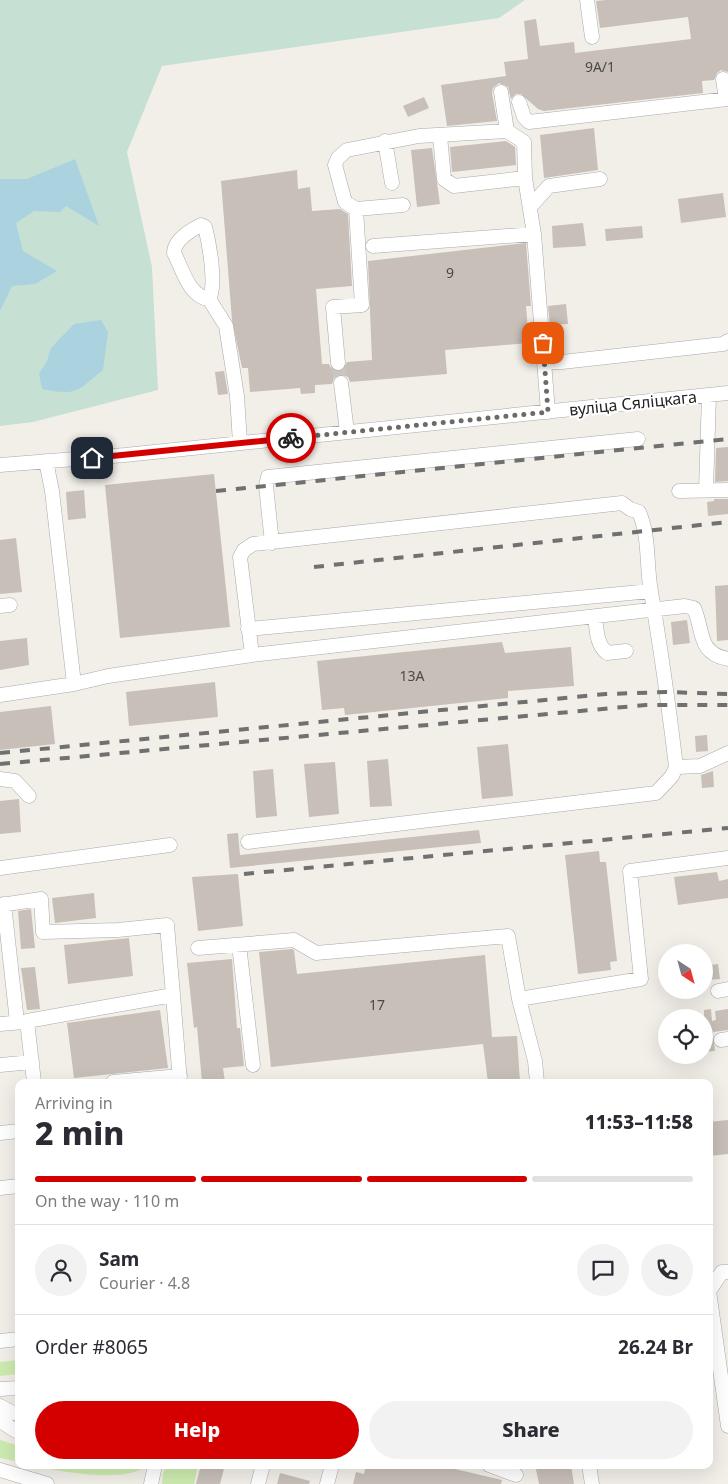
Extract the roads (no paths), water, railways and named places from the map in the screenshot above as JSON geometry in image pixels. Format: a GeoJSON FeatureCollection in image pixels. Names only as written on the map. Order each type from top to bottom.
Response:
{"type":"FeatureCollection","features":[{"type":"Feature","properties":{"kind":"street"},"geometry":{"type":"LineString","coordinates":[[587,0],[592,37]]}},
{"type":"Feature","properties":{"kind":"street"},"geometry":{"type":"LineString","coordinates":[[519,102],[524,117],[529,122],[727,99],[723,78]]}},
{"type":"Feature","properties":{"kind":"street"},"geometry":{"type":"LineString","coordinates":[[501,92],[507,131]]}},
{"type":"Feature","properties":{"kind":"street"},"geometry":{"type":"LineString","coordinates":[[403,205],[356,209],[345,202],[335,165],[338,158],[347,150],[385,141],[420,136],[507,131],[524,142],[525,178],[534,234],[548,412]]}},
{"type":"Feature","properties":{"kind":"street"},"geometry":{"type":"LineString","coordinates":[[440,136],[444,179],[454,186],[525,178]]}},
{"type":"Feature","properties":{"kind":"street"},"geometry":{"type":"LineString","coordinates":[[385,141],[392,183]]}},
{"type":"Feature","properties":{"kind":"street"},"geometry":{"type":"LineString","coordinates":[[530,207],[549,186],[600,179]]}},
{"type":"Feature","properties":{"kind":"street"},"geometry":{"type":"LineString","coordinates":[[338,363],[333,307],[362,305],[356,209]]}},
{"type":"Feature","properties":{"kind":"street"},"geometry":{"type":"LineString","coordinates":[[209,299],[202,298],[193,291],[174,253],[174,247],[177,242],[201,225],[205,227],[207,236],[212,289],[209,299],[226,326],[237,396],[240,443]]}},
{"type":"Feature","properties":{"kind":"street"},"geometry":{"type":"LineString","coordinates":[[373,246],[534,234]]}},
{"type":"Feature","properties":{"kind":"street"},"geometry":{"type":"LineString","coordinates":[[544,362],[562,362],[685,349],[723,344],[728,341]]}},
{"type":"Feature","properties":{"kind":"street"},"geometry":{"type":"LineString","coordinates":[[341,383],[347,432]]}},
{"type":"Feature","properties":{"kind":"street"},"geometry":{"type":"LineString","coordinates":[[706,490],[720,395]]}},
{"type":"Feature","properties":{"kind":"street","name":"вуліца Сяліцкага"},"geometry":{"type":"LineString","coordinates":[[0,465],[720,395]]}},
{"type":"Feature","properties":{"kind":"street"},"geometry":{"type":"LineString","coordinates":[[272,543],[266,486],[268,477],[638,439]]}},
{"type":"Feature","properties":{"kind":"street"},"geometry":{"type":"LineString","coordinates":[[46,461],[52,491],[74,684]]}},
{"type":"Feature","properties":{"kind":"street"},"geometry":{"type":"LineString","coordinates":[[679,491],[728,490]]}},
{"type":"Feature","properties":{"kind":"street"},"geometry":{"type":"LineString","coordinates":[[248,842],[656,793],[672,776],[676,767],[651,592],[646,530],[639,512],[630,509],[622,503],[253,544],[244,550],[240,557],[252,655]]}},
{"type":"Feature","properties":{"kind":"street"},"geometry":{"type":"LineString","coordinates":[[248,629],[651,592]]}},
{"type":"Feature","properties":{"kind":"street"},"geometry":{"type":"LineString","coordinates":[[0,695],[74,684],[108,676],[252,655],[685,606],[694,608],[698,617],[700,634],[706,648],[720,658],[728,660]]}},
{"type":"Feature","properties":{"kind":"street"},"geometry":{"type":"LineString","coordinates":[[595,617],[598,643],[603,650],[607,653],[626,651]]}},
{"type":"Feature","properties":{"kind":"street"},"geometry":{"type":"LineString","coordinates":[[676,767],[700,766],[728,753]]}},
{"type":"Feature","properties":{"kind":"street"},"geometry":{"type":"LineString","coordinates":[[0,779],[14,780],[29,796]]}},
{"type":"Feature","properties":{"kind":"street"},"geometry":{"type":"LineString","coordinates":[[0,868],[170,845]]}},
{"type":"Feature","properties":{"kind":"street"},"geometry":{"type":"LineString","coordinates":[[519,999],[641,979],[630,871],[728,858]]}},
{"type":"Feature","properties":{"kind":"street"},"geometry":{"type":"LineString","coordinates":[[34,1079],[2,904],[41,899],[44,932],[118,930],[167,925],[180,1079]]}},
{"type":"Feature","properties":{"kind":"street"},"geometry":{"type":"LineString","coordinates":[[198,948],[294,940],[316,952],[508,936],[519,999],[534,1061],[536,1079]]}},
{"type":"Feature","properties":{"kind":"street"},"geometry":{"type":"LineString","coordinates":[[239,945],[253,1065]]}},
{"type":"Feature","properties":{"kind":"street"},"geometry":{"type":"LineString","coordinates":[[0,1024],[22,1022],[173,995]]}},
{"type":"Feature","properties":{"kind":"street"},"geometry":{"type":"LineString","coordinates":[[0,1065],[32,1062]]}},
{"type":"Feature","properties":{"kind":"street"},"geometry":{"type":"LineString","coordinates":[[0,1133],[15,1131]]}},
{"type":"Feature","properties":{"kind":"street"},"geometry":{"type":"LineString","coordinates":[[0,1188],[15,1186]]}},
{"type":"Feature","properties":{"kind":"street"},"geometry":{"type":"LineString","coordinates":[[713,1285],[722,1272],[728,1272]]}},
{"type":"Feature","properties":{"kind":"street"},"geometry":{"type":"LineString","coordinates":[[0,1340],[15,1339]]}},
{"type":"Feature","properties":{"kind":"street"},"geometry":{"type":"LineString","coordinates":[[713,1344],[728,1426]]}},
{"type":"Feature","properties":{"kind":"street"},"geometry":{"type":"LineString","coordinates":[[0,1389],[15,1388]]}},
{"type":"Feature","properties":{"kind":"street"},"geometry":{"type":"LineString","coordinates":[[0,1406],[11,1420]]}},
{"type":"Feature","properties":{"kind":"street"},"geometry":{"type":"LineString","coordinates":[[0,1421],[11,1420]]}},
{"type":"Feature","properties":{"kind":"street"},"geometry":{"type":"LineString","coordinates":[[150,1484],[154,1469]]}},
{"type":"Feature","properties":{"kind":"street"},"geometry":{"type":"LineString","coordinates":[[258,1484],[262,1469]]}},
{"type":"Feature","properties":{"kind":"street"},"geometry":{"type":"LineString","coordinates":[[327,1484],[331,1469]]}},
{"type":"Feature","properties":{"kind":"street"},"geometry":{"type":"LineString","coordinates":[[500,1469],[516,1475]]}},
{"type":"Feature","properties":{"kind":"street"},"geometry":{"type":"LineString","coordinates":[[590,1469],[592,1484]]}},
{"type":"Feature","properties":{"kind":"street"},"geometry":{"type":"LineString","coordinates":[[0,1470],[47,1484]]}},
{"type":"Feature","properties":{"kind":"water"},"geometry":{"type":"Polygon","coordinates":[[[75,159],[99,226],[66,206],[60,212],[34,211],[16,223],[23,251],[57,271],[35,284],[12,286],[0,311],[0,179],[27,179],[75,159]]]}},
{"type":"Feature","properties":{"kind":"water"},"geometry":{"type":"Polygon","coordinates":[[[101,320],[108,332],[103,370],[81,388],[70,392],[42,389],[39,374],[47,361],[51,348],[74,324],[101,320]]]}},
{"type":"Feature","properties":{"kind":"tunnel"},"geometry":{"type":"LineString","coordinates":[[338,363],[341,383]]}},
{"type":"Feature","properties":{"kind":"railway"},"geometry":{"type":"LineString","coordinates":[[216,491],[728,439]]}},
{"type":"Feature","properties":{"kind":"railway"},"geometry":{"type":"LineString","coordinates":[[314,567],[728,522]]}},
{"type":"Feature","properties":{"kind":"railway"},"geometry":{"type":"LineString","coordinates":[[0,753],[606,694],[666,692],[728,694]]}},
{"type":"Feature","properties":{"kind":"railway"},"geometry":{"type":"LineString","coordinates":[[0,764],[646,705],[728,705]]}},
{"type":"Feature","properties":{"kind":"railway"},"geometry":{"type":"LineString","coordinates":[[244,874],[728,828]]}}]}
